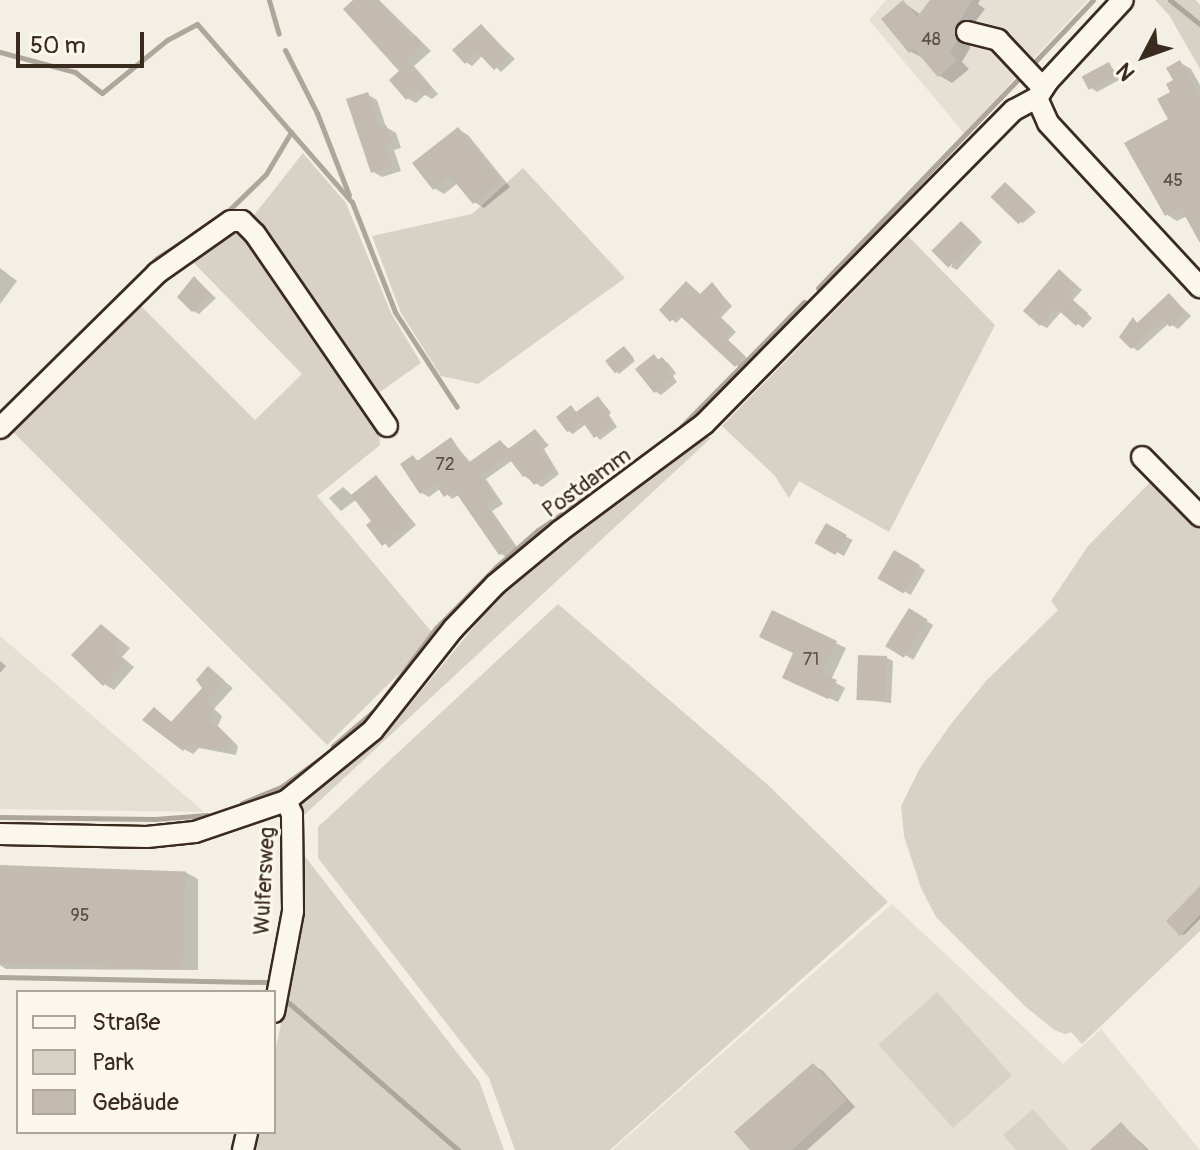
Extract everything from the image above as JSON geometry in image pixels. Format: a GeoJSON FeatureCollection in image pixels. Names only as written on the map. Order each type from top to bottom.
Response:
{"type":"FeatureCollection","features":[{"type":"Feature","properties":{"kind":"street","name":"Postdamm"},"geometry":{"type":"LineString","coordinates":[[0,834],[147,837],[195,832],[286,801],[373,730],[453,629],[496,584],[560,531],[704,424],[1014,110],[1033,82],[1123,0]]}},
{"type":"Feature","properties":{"kind":"street"},"geometry":{"type":"LineString","coordinates":[[967,32],[998,40],[1033,82],[1048,123],[1200,287]]}},
{"type":"Feature","properties":{"kind":"street"},"geometry":{"type":"LineString","coordinates":[[0,428],[157,273],[231,221],[242,221],[255,234],[387,426]]}},
{"type":"Feature","properties":{"kind":"street"},"geometry":{"type":"LineString","coordinates":[[1142,457],[1200,516]]}},
{"type":"Feature","properties":{"kind":"street","name":"Wulfersweg"},"geometry":{"type":"LineString","coordinates":[[276,1001],[293,911],[292,814],[286,801]]}},
{"type":"Feature","properties":{"kind":"shaded area"},"geometry":{"type":"Polygon","coordinates":[[[886,0],[1088,0],[964,133],[869,20],[886,0]]]}},
{"type":"Feature","properties":{"kind":"shaded area"},"geometry":{"type":"Polygon","coordinates":[[[0,636],[204,812],[0,809],[0,636]]]}},
{"type":"Feature","properties":{"kind":"shaded area"},"geometry":{"type":"Polygon","coordinates":[[[892,904],[1063,1064],[1101,1029],[1200,1150],[612,1150],[892,904]]]}},
{"type":"Feature","properties":{"kind":"green space"},"geometry":{"type":"Polygon","coordinates":[[[1155,0],[1196,0],[1200,5],[1200,69],[1169,15],[1155,0]]]}},
{"type":"Feature","properties":{"kind":"green space"},"geometry":{"type":"Polygon","coordinates":[[[303,153],[346,203],[391,313],[421,363],[377,394],[251,219],[303,153]]]}},
{"type":"Feature","properties":{"kind":"green space"},"geometry":{"type":"Polygon","coordinates":[[[523,168],[625,278],[478,384],[441,376],[401,313],[372,236],[472,214],[523,168]]]}},
{"type":"Feature","properties":{"kind":"green space"},"geometry":{"type":"Polygon","coordinates":[[[229,229],[245,233],[378,427],[380,445],[317,496],[436,637],[327,745],[14,433],[17,419],[137,302],[255,420],[302,374],[189,258],[229,229]]]}},
{"type":"Feature","properties":{"kind":"green space"},"geometry":{"type":"Polygon","coordinates":[[[908,236],[995,325],[889,532],[799,481],[789,498],[775,476],[722,426],[908,236]]]}},
{"type":"Feature","properties":{"kind":"green space"},"geometry":{"type":"Polygon","coordinates":[[[703,435],[711,438],[301,818],[301,800],[404,712],[504,590],[703,435]]]}},
{"type":"Feature","properties":{"kind":"green space"},"geometry":{"type":"Polygon","coordinates":[[[1164,468],[1200,505],[1200,931],[1082,1044],[1071,1032],[1065,1034],[1054,1030],[1026,1007],[936,917],[921,888],[904,836],[901,806],[920,768],[951,724],[986,681],[1058,610],[1051,601],[1088,546],[1164,468]]]}},
{"type":"Feature","properties":{"kind":"green space"},"geometry":{"type":"Polygon","coordinates":[[[558,604],[768,785],[888,902],[610,1150],[515,1150],[489,1078],[318,858],[318,827],[558,604]]]}},
{"type":"Feature","properties":{"kind":"green space"},"geometry":{"type":"Polygon","coordinates":[[[300,850],[479,1081],[504,1150],[254,1150],[258,1134],[276,1134],[276,1047],[285,1004],[300,850]]]}},
{"type":"Feature","properties":{"kind":"green space"},"geometry":{"type":"Polygon","coordinates":[[[937,992],[1012,1075],[953,1128],[878,1045],[937,992]]]}},
{"type":"Feature","properties":{"kind":"green space"},"geometry":{"type":"Polygon","coordinates":[[[1033,1109],[1069,1150],[1016,1150],[1003,1135],[1033,1109]]]}},
{"type":"Feature","properties":{"kind":"building"},"geometry":{"type":"Polygon","coordinates":[[[353,0],[378,0],[412,38],[415,35],[424,45],[407,60],[431,89],[422,96],[417,90],[406,100],[389,80],[399,71],[343,9],[353,0]]]}},
{"type":"Feature","properties":{"kind":"building"},"geometry":{"type":"Polygon","coordinates":[[[903,0],[917,17],[930,0],[973,0],[955,28],[957,41],[950,53],[957,61],[938,77],[914,49],[909,53],[881,19],[903,0]]]}},
{"type":"Feature","properties":{"kind":"building"},"geometry":{"type":"Polygon","coordinates":[[[481,24],[510,55],[494,70],[477,52],[465,64],[452,50],[481,24]]]}},
{"type":"Feature","properties":{"kind":"building"},"geometry":{"type":"Polygon","coordinates":[[[1180,60],[1200,97],[1200,243],[1180,207],[1165,216],[1124,143],[1168,119],[1157,99],[1170,92],[1166,84],[1173,80],[1166,68],[1180,60]]]}},
{"type":"Feature","properties":{"kind":"building"},"geometry":{"type":"Polygon","coordinates":[[[1109,62],[1116,75],[1089,90],[1082,77],[1109,62]]]}},
{"type":"Feature","properties":{"kind":"building"},"geometry":{"type":"Polygon","coordinates":[[[368,92],[379,128],[386,125],[392,142],[385,145],[392,166],[371,173],[346,99],[368,92]]]}},
{"type":"Feature","properties":{"kind":"building"},"geometry":{"type":"Polygon","coordinates":[[[458,127],[501,181],[473,204],[450,176],[433,190],[412,163],[458,127]]]}},
{"type":"Feature","properties":{"kind":"building"},"geometry":{"type":"Polygon","coordinates":[[[1005,182],[1033,209],[1018,224],[990,197],[1005,182]]]}},
{"type":"Feature","properties":{"kind":"building"},"geometry":{"type":"Polygon","coordinates":[[[961,221],[978,238],[948,268],[931,251],[961,221]]]}},
{"type":"Feature","properties":{"kind":"building"},"geometry":{"type":"Polygon","coordinates":[[[1059,269],[1077,286],[1068,296],[1088,313],[1076,326],[1056,308],[1040,326],[1023,311],[1059,269]]]}},
{"type":"Feature","properties":{"kind":"building"},"geometry":{"type":"Polygon","coordinates":[[[194,276],[211,294],[192,312],[177,297],[194,276]]]}},
{"type":"Feature","properties":{"kind":"building"},"geometry":{"type":"Polygon","coordinates":[[[686,281],[700,294],[712,282],[728,302],[717,314],[732,328],[724,336],[745,356],[735,367],[678,314],[670,322],[659,310],[686,281]]]}},
{"type":"Feature","properties":{"kind":"building"},"geometry":{"type":"Polygon","coordinates":[[[1169,293],[1186,312],[1170,327],[1163,320],[1131,349],[1119,337],[1133,317],[1137,323],[1169,293]]]}},
{"type":"Feature","properties":{"kind":"building"},"geometry":{"type":"Polygon","coordinates":[[[624,346],[634,359],[615,373],[605,361],[624,346]]]}},
{"type":"Feature","properties":{"kind":"building"},"geometry":{"type":"Polygon","coordinates":[[[654,354],[658,360],[662,357],[672,369],[668,372],[673,378],[654,393],[635,369],[654,354]]]}},
{"type":"Feature","properties":{"kind":"building"},"geometry":{"type":"Polygon","coordinates":[[[598,396],[611,413],[607,416],[613,424],[594,438],[582,421],[567,432],[556,417],[571,405],[576,412],[598,396]]]}},
{"type":"Feature","properties":{"kind":"building"},"geometry":{"type":"Polygon","coordinates":[[[535,429],[544,440],[538,444],[553,470],[534,485],[526,475],[523,477],[507,456],[480,475],[497,499],[486,506],[513,546],[499,555],[454,490],[444,497],[435,484],[420,494],[400,464],[413,455],[417,461],[451,437],[468,463],[500,440],[508,449],[535,429]]]}},
{"type":"Feature","properties":{"kind":"building"},"geometry":{"type":"Polygon","coordinates":[[[376,475],[412,521],[382,546],[366,525],[371,521],[351,495],[376,475]]]}},
{"type":"Feature","properties":{"kind":"building"},"geometry":{"type":"Polygon","coordinates":[[[826,523],[847,535],[835,555],[814,543],[826,523]]]}},
{"type":"Feature","properties":{"kind":"building"},"geometry":{"type":"Polygon","coordinates":[[[894,550],[920,565],[903,594],[878,579],[894,550]]]}},
{"type":"Feature","properties":{"kind":"building"},"geometry":{"type":"Polygon","coordinates":[[[909,608],[928,620],[904,658],[885,646],[909,608]]]}},
{"type":"Feature","properties":{"kind":"building"},"geometry":{"type":"Polygon","coordinates":[[[772,610],[837,641],[822,674],[837,680],[828,699],[782,678],[793,653],[759,637],[772,610]]]}},
{"type":"Feature","properties":{"kind":"building"},"geometry":{"type":"Polygon","coordinates":[[[101,624],[121,641],[113,650],[125,661],[103,686],[71,655],[101,624]]]}},
{"type":"Feature","properties":{"kind":"building"},"geometry":{"type":"Polygon","coordinates":[[[858,655],[887,656],[885,701],[856,700],[858,655]]]}},
{"type":"Feature","properties":{"kind":"building"},"geometry":{"type":"Polygon","coordinates":[[[208,666],[225,681],[206,703],[214,709],[209,719],[230,739],[227,751],[189,744],[183,751],[142,720],[154,707],[171,722],[202,688],[196,680],[208,666]]]}},
{"type":"Feature","properties":{"kind":"building"},"geometry":{"type":"Polygon","coordinates":[[[0,865],[186,871],[182,969],[0,963],[0,865]]]}},
{"type":"Feature","properties":{"kind":"building"},"geometry":{"type":"Polygon","coordinates":[[[1200,886],[1200,915],[1180,936],[1166,921],[1200,886]]]}},
{"type":"Feature","properties":{"kind":"building"},"geometry":{"type":"Polygon","coordinates":[[[813,1063],[847,1100],[792,1150],[750,1150],[734,1132],[813,1063]]]}},
{"type":"Feature","properties":{"kind":"building"},"geometry":{"type":"Polygon","coordinates":[[[1121,1122],[1146,1150],[1090,1150],[1121,1122]]]}},
{"type":"Feature","properties":{"kind":"waterway"},"geometry":{"type":"LineString","coordinates":[[269,0],[279,34]]}},
{"type":"Feature","properties":{"kind":"waterway"},"geometry":{"type":"LineString","coordinates":[[1029,68],[1093,0]]}},
{"type":"Feature","properties":{"kind":"waterway"},"geometry":{"type":"LineString","coordinates":[[1170,0],[1200,24]]}},
{"type":"Feature","properties":{"kind":"waterway"},"geometry":{"type":"LineString","coordinates":[[0,52],[75,72],[102,93],[167,40],[197,24],[352,202],[395,312],[457,407]]}},
{"type":"Feature","properties":{"kind":"waterway"},"geometry":{"type":"LineString","coordinates":[[285,50],[317,113],[349,195]]}},
{"type":"Feature","properties":{"kind":"waterway"},"geometry":{"type":"LineString","coordinates":[[818,288],[1022,75]]}},
{"type":"Feature","properties":{"kind":"waterway"},"geometry":{"type":"LineString","coordinates":[[225,214],[266,174],[291,132]]}},
{"type":"Feature","properties":{"kind":"waterway"},"geometry":{"type":"LineString","coordinates":[[80,334],[157,258],[200,231]]}},
{"type":"Feature","properties":{"kind":"waterway"},"geometry":{"type":"LineString","coordinates":[[673,435],[804,302]]}},
{"type":"Feature","properties":{"kind":"waterway"},"geometry":{"type":"LineString","coordinates":[[333,746],[376,709],[436,628],[496,567],[538,530],[623,472]]}},
{"type":"Feature","properties":{"kind":"waterway"},"geometry":{"type":"LineString","coordinates":[[242,803],[281,787],[320,759]]}},
{"type":"Feature","properties":{"kind":"waterway"},"geometry":{"type":"LineString","coordinates":[[0,817],[155,819],[207,815]]}},
{"type":"Feature","properties":{"kind":"waterway"},"geometry":{"type":"LineString","coordinates":[[0,977],[272,982]]}},
{"type":"Feature","properties":{"kind":"waterway"},"geometry":{"type":"LineString","coordinates":[[289,1003],[458,1150]]}}]}
